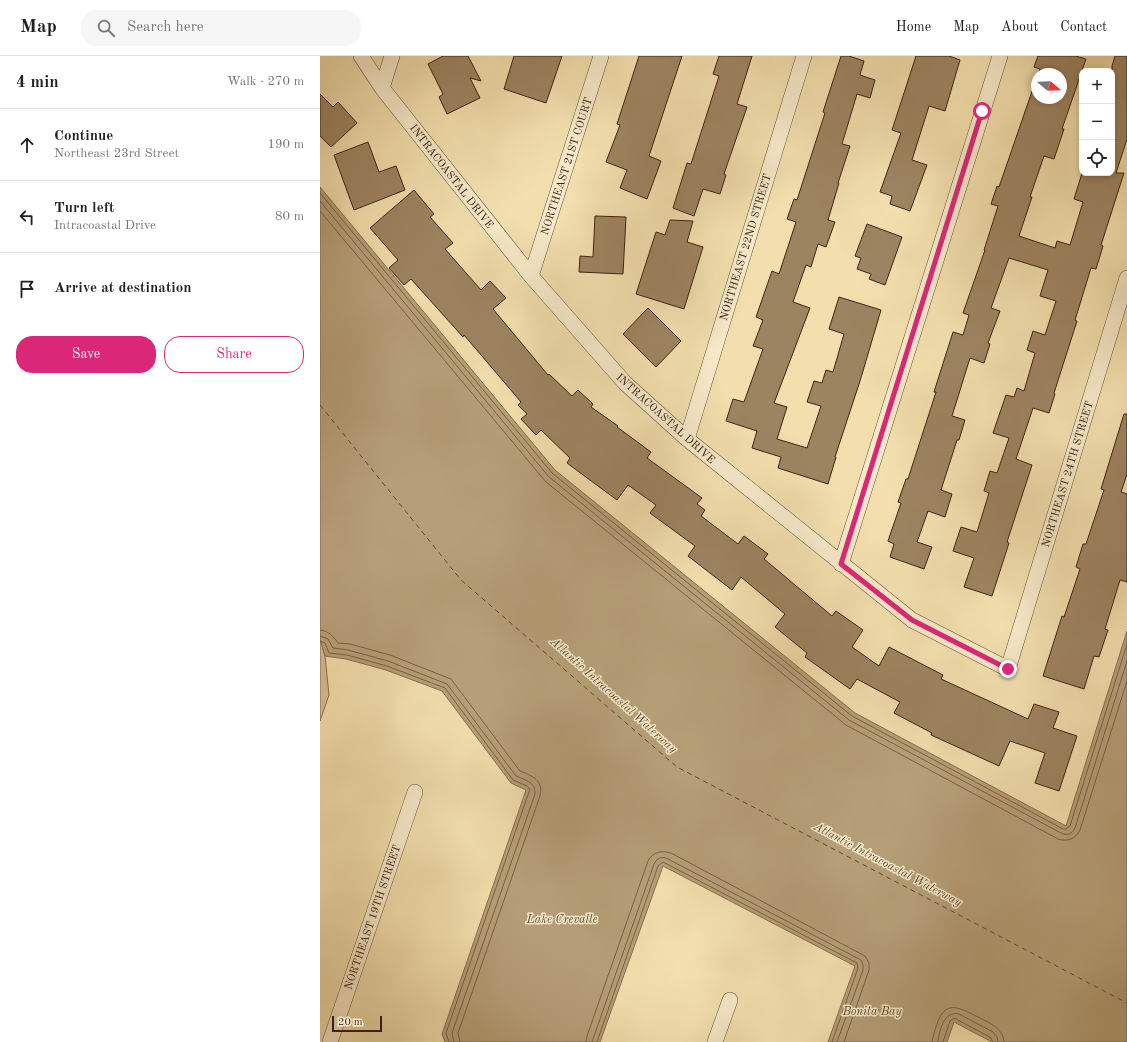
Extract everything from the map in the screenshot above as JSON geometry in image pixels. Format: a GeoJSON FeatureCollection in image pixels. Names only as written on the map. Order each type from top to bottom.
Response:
{"type":"FeatureCollection","features":[{"type":"Feature","properties":{"kind":"street","name":"INTRACOASTAL DRIVE"},"geometry":{"type":"LineString","coordinates":[[361,56],[382,88],[531,276],[625,383],[687,439],[912,620],[1008,669]]}},
{"type":"Feature","properties":{"kind":"street"},"geometry":{"type":"LineString","coordinates":[[382,88],[392,56]]}},
{"type":"Feature","properties":{"kind":"street","name":"NORTHEAST 21ST COURT"},"geometry":{"type":"LineString","coordinates":[[531,276],[602,56]]}},
{"type":"Feature","properties":{"kind":"street","name":"NORTHEAST 22ND STREET"},"geometry":{"type":"LineString","coordinates":[[687,439],[804,56]]}},
{"type":"Feature","properties":{"kind":"street"},"geometry":{"type":"LineString","coordinates":[[841,564],[1000,56]]}},
{"type":"Feature","properties":{"kind":"street","name":"NORTHEAST 24TH STREET"},"geometry":{"type":"LineString","coordinates":[[1008,669],[1127,278]]}},
{"type":"Feature","properties":{"kind":"street","name":"NORTHEAST 19TH STREET"},"geometry":{"type":"LineString","coordinates":[[330,1042],[415,792]]}},
{"type":"Feature","properties":{"kind":"street"},"geometry":{"type":"LineString","coordinates":[[715,1042],[730,1000]]}},
{"type":"Feature","properties":{"kind":"shaded area"},"geometry":{"type":"Polygon","coordinates":[[[320,639],[325,656],[329,695],[320,721],[320,639]]]}},
{"type":"Feature","properties":{"kind":"water"},"geometry":{"type":"Polygon","coordinates":[[[320,187],[555,470],[855,713],[1066,826],[1127,631],[1127,1042],[992,1042],[954,1022],[947,1042],[828,1042],[855,966],[663,866],[600,1042],[445,1042],[442,1034],[526,790],[511,783],[442,691],[386,670],[346,659],[325,656],[320,639],[320,187]]]}},
{"type":"Feature","properties":{"kind":"building"},"geometry":{"type":"Polygon","coordinates":[[[443,56],[468,56],[481,81],[470,78],[480,98],[447,114],[439,97],[443,94],[428,64],[443,56]]]}},
{"type":"Feature","properties":{"kind":"building"},"geometry":{"type":"Polygon","coordinates":[[[514,56],[562,56],[546,103],[504,89],[514,56]]]}},
{"type":"Feature","properties":{"kind":"building"},"geometry":{"type":"Polygon","coordinates":[[[639,56],[682,56],[649,156],[661,161],[647,199],[620,188],[627,170],[606,162],[620,125],[617,124],[639,56]]]}},
{"type":"Feature","properties":{"kind":"building"},"geometry":{"type":"Polygon","coordinates":[[[719,56],[752,56],[737,104],[747,107],[724,174],[726,175],[720,194],[703,189],[694,216],[673,208],[687,163],[691,164],[719,76],[713,74],[719,56]]]}},
{"type":"Feature","properties":{"kind":"building"},"geometry":{"type":"Polygon","coordinates":[[[841,56],[849,56],[864,61],[860,75],[875,80],[870,98],[857,94],[842,144],[850,146],[828,220],[835,222],[826,247],[818,244],[811,267],[806,265],[793,302],[810,308],[774,403],[787,407],[777,439],[807,448],[821,406],[807,402],[814,381],[822,383],[826,370],[833,372],[844,334],[829,329],[839,297],[881,310],[828,484],[778,468],[781,457],[752,448],[757,431],[726,421],[733,399],[744,402],[763,349],[753,346],[763,320],[756,317],[772,271],[779,274],[796,222],[787,219],[794,199],[797,200],[825,113],[823,112],[841,56]]]}},
{"type":"Feature","properties":{"kind":"building"},"geometry":{"type":"Polygon","coordinates":[[[916,56],[949,56],[960,60],[945,111],[929,106],[912,160],[927,165],[910,211],[890,204],[892,196],[880,192],[901,133],[892,130],[916,56]]]}},
{"type":"Feature","properties":{"kind":"building"},"geometry":{"type":"Polygon","coordinates":[[[1038,56],[1076,56],[1086,59],[1083,68],[1079,68],[1079,79],[1062,129],[1064,129],[1054,159],[1044,156],[1019,236],[1055,248],[1057,241],[1070,245],[1083,202],[1074,199],[1081,176],[1115,176],[1115,68],[1112,68],[1112,66],[1115,56],[1127,56],[1127,139],[1116,173],[1124,173],[1101,245],[1103,246],[1096,269],[1091,268],[1075,320],[1077,321],[1049,413],[1033,408],[1016,459],[1032,465],[1007,542],[1009,543],[992,596],[964,587],[974,558],[953,551],[961,527],[977,532],[989,493],[984,491],[990,471],[997,473],[1009,438],[993,433],[1006,395],[1014,397],[1017,388],[1024,391],[1035,353],[1027,350],[1033,331],[1045,335],[1056,301],[1040,296],[1048,270],[1009,258],[991,308],[1000,311],[988,343],[990,344],[984,363],[970,358],[952,416],[965,420],[941,490],[952,494],[945,517],[928,511],[917,542],[932,547],[924,569],[890,557],[894,544],[888,541],[901,503],[898,502],[906,479],[908,479],[936,392],[934,392],[953,332],[963,335],[969,315],[963,313],[985,250],[998,206],[991,204],[997,186],[999,187],[1031,94],[1031,104],[1067,104],[1067,68],[1034,67],[1038,56]]]}},
{"type":"Feature","properties":{"kind":"building"},"geometry":{"type":"Polygon","coordinates":[[[320,94],[333,107],[338,102],[357,123],[331,147],[320,136],[320,94]]]}},
{"type":"Feature","properties":{"kind":"building"},"geometry":{"type":"Polygon","coordinates":[[[368,142],[379,172],[396,166],[405,190],[354,210],[334,155],[368,142]]]}},
{"type":"Feature","properties":{"kind":"building"},"geometry":{"type":"Polygon","coordinates":[[[414,190],[434,214],[430,217],[453,243],[445,249],[481,290],[490,281],[506,298],[493,309],[548,375],[549,374],[572,396],[578,390],[593,404],[591,407],[651,452],[647,458],[702,498],[697,504],[705,510],[701,516],[738,544],[744,536],[768,554],[764,559],[832,616],[836,611],[863,630],[852,647],[879,666],[889,647],[943,675],[941,679],[1028,719],[1034,704],[1059,712],[1053,728],[1077,736],[1059,791],[1035,783],[1045,753],[1010,741],[999,766],[931,735],[932,733],[894,713],[900,702],[857,679],[850,689],[805,657],[807,653],[775,627],[785,614],[741,577],[732,590],[688,556],[695,546],[650,513],[656,505],[628,485],[617,500],[567,463],[570,458],[541,430],[536,435],[521,419],[527,414],[518,405],[521,402],[464,335],[463,337],[411,279],[404,285],[389,268],[398,260],[370,228],[414,190]]]}},
{"type":"Feature","properties":{"kind":"building"},"geometry":{"type":"Polygon","coordinates":[[[595,216],[626,217],[623,274],[579,272],[580,256],[593,257],[595,216]]]}},
{"type":"Feature","properties":{"kind":"building"},"geometry":{"type":"Polygon","coordinates":[[[670,220],[693,221],[687,242],[703,247],[684,309],[636,294],[656,232],[665,235],[670,220]]]}},
{"type":"Feature","properties":{"kind":"building"},"geometry":{"type":"Polygon","coordinates":[[[867,224],[902,237],[885,285],[869,279],[871,274],[857,269],[861,258],[855,256],[867,224]]]}},
{"type":"Feature","properties":{"kind":"building"},"geometry":{"type":"Polygon","coordinates":[[[648,308],[681,341],[656,367],[623,334],[648,308]]]}},
{"type":"Feature","properties":{"kind":"building"},"geometry":{"type":"Polygon","coordinates":[[[1124,414],[1127,414],[1127,474],[1121,492],[1127,494],[1127,582],[1120,580],[1105,629],[1108,630],[1099,657],[1094,656],[1084,689],[1043,676],[1062,616],[1064,617],[1080,569],[1076,567],[1083,544],[1086,544],[1104,490],[1101,489],[1124,414]]]}},
{"type":"Feature","properties":{"kind":"ferry route"},"geometry":{"type":"LineString","coordinates":[[320,405],[461,580],[677,767],[1127,1003]]}},
{"type":"Feature","properties":{"kind":"route"},"geometry":{"type":"LineString","coordinates":[[982,111],[841,564],[912,620],[1008,669]]}},
{"type":"Feature","properties":{"kind":"water label","name":"Atlantic Intracoastal Waterway"},"geometry":{"type":"Point","coordinates":[614,695]}},
{"type":"Feature","properties":{"kind":"water label","name":"Atlantic Intracoastal Waterway"},"geometry":{"type":"Point","coordinates":[888,864]}},
{"type":"Feature","properties":{"kind":"water label","name":"Lake Crevalle"},"geometry":{"type":"Point","coordinates":[562,919]}},
{"type":"Feature","properties":{"kind":"water label","name":"Bonita Bay"},"geometry":{"type":"Point","coordinates":[872,1011]}}]}
